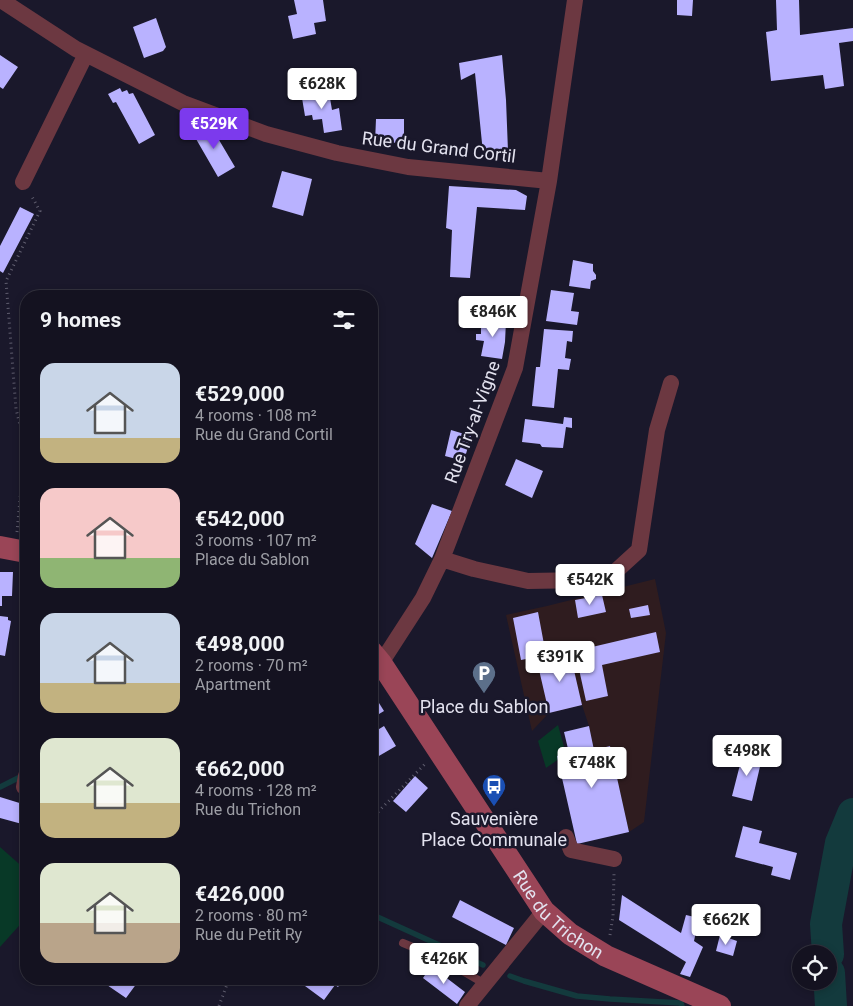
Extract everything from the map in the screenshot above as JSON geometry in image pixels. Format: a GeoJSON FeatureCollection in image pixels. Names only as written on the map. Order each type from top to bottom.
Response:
{"type":"FeatureCollection","features":[{"type":"Feature","properties":{"kind":"street","name":"Rue du Grand Cortil"},"geometry":{"type":"LineString","coordinates":[[1,0],[76,49],[183,103],[266,134],[337,153],[408,167],[548,181]]}},
{"type":"Feature","properties":{"kind":"street","name":"Rue Try-al-Vigne"},"geometry":{"type":"LineString","coordinates":[[378,654],[423,598],[442,559],[515,368],[548,181],[575,0]]}},
{"type":"Feature","properties":{"kind":"street"},"geometry":{"type":"LineString","coordinates":[[23,182],[86,54]]}},
{"type":"Feature","properties":{"kind":"street"},"geometry":{"type":"LineString","coordinates":[[442,559],[474,569],[528,581],[586,580],[616,571],[639,550],[657,430],[671,383]]}},
{"type":"Feature","properties":{"kind":"street","name":"Rue du Trichon"},"geometry":{"type":"LineString","coordinates":[[378,660],[544,911],[570,934],[606,956],[720,1006]]}},
{"type":"Feature","properties":{"kind":"street"},"geometry":{"type":"LineString","coordinates":[[566,837],[571,850],[614,859]]}},
{"type":"Feature","properties":{"kind":"street"},"geometry":{"type":"LineString","coordinates":[[467,1006],[544,911]]}},
{"type":"Feature","properties":{"kind":"lane"},"geometry":{"type":"LineString","coordinates":[[403,943],[444,960],[485,984]]}},
{"type":"Feature","properties":{"kind":"path"},"geometry":{"type":"LineString","coordinates":[[20,425],[16,409],[6,281],[40,211],[23,182]]}},
{"type":"Feature","properties":{"kind":"path"},"geometry":{"type":"LineString","coordinates":[[14,549],[20,492]]}},
{"type":"Feature","properties":{"kind":"path"},"geometry":{"type":"LineString","coordinates":[[378,812],[438,751]]}},
{"type":"Feature","properties":{"kind":"path"},"geometry":{"type":"LineString","coordinates":[[606,956],[613,916],[614,859]]}},
{"type":"Feature","properties":{"kind":"path"},"geometry":{"type":"LineString","coordinates":[[219,1006],[227,985]]}},
{"type":"Feature","properties":{"kind":"shaded area"},"geometry":{"type":"Polygon","coordinates":[[[655,579],[666,633],[644,822],[629,832],[610,747],[594,750],[582,705],[549,713],[532,731],[506,615],[655,579]]]}},
{"type":"Feature","properties":{"kind":"green space"},"geometry":{"type":"Polygon","coordinates":[[[558,725],[566,754],[546,768],[538,741],[558,725]]]}},
{"type":"Feature","properties":{"kind":"green space"},"geometry":{"type":"Polygon","coordinates":[[[0,847],[20,865],[20,925],[0,947],[0,847]]]}},
{"type":"Feature","properties":{"kind":"building"},"geometry":{"type":"Polygon","coordinates":[[[294,0],[323,0],[326,21],[314,23],[316,34],[293,39],[288,16],[297,14],[294,0]]]}},
{"type":"Feature","properties":{"kind":"building"},"geometry":{"type":"Polygon","coordinates":[[[677,0],[693,0],[692,16],[677,15],[677,0]]]}},
{"type":"Feature","properties":{"kind":"building"},"geometry":{"type":"Polygon","coordinates":[[[776,0],[799,0],[800,35],[853,28],[853,41],[839,43],[844,86],[825,89],[823,75],[771,81],[766,32],[777,30],[776,0]]]}},
{"type":"Feature","properties":{"kind":"building"},"geometry":{"type":"Polygon","coordinates":[[[156,18],[166,47],[163,51],[144,58],[133,27],[156,18]]]}},
{"type":"Feature","properties":{"kind":"building"},"geometry":{"type":"Polygon","coordinates":[[[0,55],[18,67],[3,89],[0,87],[0,55]]]}},
{"type":"Feature","properties":{"kind":"building"},"geometry":{"type":"Polygon","coordinates":[[[502,55],[508,151],[483,153],[475,73],[461,80],[459,63],[502,55]]]}},
{"type":"Feature","properties":{"kind":"building"},"geometry":{"type":"Polygon","coordinates":[[[120,88],[122,92],[127,90],[129,94],[133,93],[155,135],[139,144],[116,102],[113,103],[108,94],[120,88]]]}},
{"type":"Feature","properties":{"kind":"building"},"geometry":{"type":"Polygon","coordinates":[[[312,89],[313,95],[329,92],[332,110],[339,108],[342,130],[324,133],[322,119],[313,120],[312,115],[305,116],[301,92],[312,89]]]}},
{"type":"Feature","properties":{"kind":"building"},"geometry":{"type":"Polygon","coordinates":[[[376,119],[404,119],[404,143],[375,142],[376,119]]]}},
{"type":"Feature","properties":{"kind":"building"},"geometry":{"type":"Polygon","coordinates":[[[209,123],[235,167],[218,177],[192,132],[209,123]]]}},
{"type":"Feature","properties":{"kind":"building"},"geometry":{"type":"Polygon","coordinates":[[[282,171],[312,179],[303,216],[272,207],[282,171]]]}},
{"type":"Feature","properties":{"kind":"building"},"geometry":{"type":"Polygon","coordinates":[[[449,186],[516,190],[527,196],[525,210],[477,207],[470,278],[450,277],[452,230],[446,228],[449,186]]]}},
{"type":"Feature","properties":{"kind":"building"},"geometry":{"type":"Polygon","coordinates":[[[20,207],[34,214],[3,273],[0,271],[0,246],[20,207]]]}},
{"type":"Feature","properties":{"kind":"building"},"geometry":{"type":"Polygon","coordinates":[[[573,260],[593,264],[596,279],[591,281],[590,289],[569,286],[573,260]]]}},
{"type":"Feature","properties":{"kind":"building"},"geometry":{"type":"Polygon","coordinates":[[[551,290],[574,293],[571,311],[579,312],[577,325],[546,321],[551,290]]]}},
{"type":"Feature","properties":{"kind":"building"},"geometry":{"type":"Polygon","coordinates":[[[490,318],[491,320],[506,321],[502,359],[481,356],[484,341],[476,340],[476,334],[481,334],[481,320],[490,318]]]}},
{"type":"Feature","properties":{"kind":"building"},"geometry":{"type":"Polygon","coordinates":[[[544,329],[573,331],[572,342],[567,341],[565,358],[571,359],[569,370],[558,369],[554,408],[532,406],[536,367],[540,367],[544,329]]]}},
{"type":"Feature","properties":{"kind":"building"},"geometry":{"type":"Polygon","coordinates":[[[564,417],[572,418],[572,428],[566,427],[563,448],[542,447],[540,444],[522,442],[525,419],[563,424],[564,417]]]}},
{"type":"Feature","properties":{"kind":"building"},"geometry":{"type":"Polygon","coordinates":[[[451,430],[471,436],[464,461],[445,456],[451,430]]]}},
{"type":"Feature","properties":{"kind":"building"},"geometry":{"type":"Polygon","coordinates":[[[516,459],[543,471],[532,498],[505,485],[516,459]]]}},
{"type":"Feature","properties":{"kind":"building"},"geometry":{"type":"Polygon","coordinates":[[[432,504],[452,511],[432,558],[415,544],[432,504]]]}},
{"type":"Feature","properties":{"kind":"building"},"geometry":{"type":"Polygon","coordinates":[[[0,572],[13,572],[12,596],[2,596],[2,606],[0,606],[0,572]]]}},
{"type":"Feature","properties":{"kind":"building"},"geometry":{"type":"Polygon","coordinates":[[[602,595],[606,612],[578,618],[575,600],[602,595]]]}},
{"type":"Feature","properties":{"kind":"building"},"geometry":{"type":"Polygon","coordinates":[[[648,605],[650,615],[631,618],[629,609],[648,605]]]}},
{"type":"Feature","properties":{"kind":"building"},"geometry":{"type":"Polygon","coordinates":[[[538,612],[546,655],[521,660],[513,618],[538,612]]]}},
{"type":"Feature","properties":{"kind":"building"},"geometry":{"type":"Polygon","coordinates":[[[0,616],[8,617],[8,620],[11,621],[5,656],[0,655],[0,616]]]}},
{"type":"Feature","properties":{"kind":"building"},"geometry":{"type":"Polygon","coordinates":[[[656,632],[660,652],[602,665],[608,696],[586,701],[575,651],[656,632]]]}},
{"type":"Feature","properties":{"kind":"building"},"geometry":{"type":"Polygon","coordinates":[[[570,653],[582,705],[549,713],[537,661],[570,653]]]}},
{"type":"Feature","properties":{"kind":"building"},"geometry":{"type":"Polygon","coordinates":[[[378,701],[384,711],[378,715],[378,701]]]}},
{"type":"Feature","properties":{"kind":"building"},"geometry":{"type":"Polygon","coordinates":[[[384,726],[396,746],[378,756],[378,730],[384,726]]]}},
{"type":"Feature","properties":{"kind":"building"},"geometry":{"type":"Polygon","coordinates":[[[589,726],[594,750],[610,746],[629,832],[577,844],[557,756],[569,753],[564,732],[589,726]]]}},
{"type":"Feature","properties":{"kind":"building"},"geometry":{"type":"Polygon","coordinates":[[[743,753],[762,758],[752,801],[732,796],[743,753]]]}},
{"type":"Feature","properties":{"kind":"building"},"geometry":{"type":"Polygon","coordinates":[[[415,776],[428,788],[406,812],[393,801],[415,776]]]}},
{"type":"Feature","properties":{"kind":"building"},"geometry":{"type":"Polygon","coordinates":[[[0,797],[20,803],[20,823],[0,818],[0,797]]]}},
{"type":"Feature","properties":{"kind":"building"},"geometry":{"type":"Polygon","coordinates":[[[743,826],[762,831],[759,843],[797,853],[790,880],[771,875],[773,867],[735,857],[743,826]]]}},
{"type":"Feature","properties":{"kind":"building"},"geometry":{"type":"Polygon","coordinates":[[[622,895],[681,933],[686,915],[699,918],[694,941],[703,947],[690,977],[680,974],[686,962],[619,920],[622,895]]]}},
{"type":"Feature","properties":{"kind":"building"},"geometry":{"type":"Polygon","coordinates":[[[460,900],[514,928],[506,945],[452,917],[460,900]]]}},
{"type":"Feature","properties":{"kind":"building"},"geometry":{"type":"Polygon","coordinates":[[[720,935],[737,941],[733,956],[716,951],[720,935]]]}},
{"type":"Feature","properties":{"kind":"building"},"geometry":{"type":"Polygon","coordinates":[[[431,966],[465,992],[457,1004],[423,978],[431,966]]]}},
{"type":"Feature","properties":{"kind":"building"},"geometry":{"type":"Polygon","coordinates":[[[107,985],[136,985],[126,998],[107,985]]]}},
{"type":"Feature","properties":{"kind":"building"},"geometry":{"type":"Polygon","coordinates":[[[306,985],[335,985],[324,1000],[306,985]]]}},
{"type":"Feature","properties":{"kind":"waterway"},"geometry":{"type":"LineString","coordinates":[[0,787],[20,777]]}},
{"type":"Feature","properties":{"kind":"waterway"},"geometry":{"type":"LineString","coordinates":[[827,945],[826,924],[841,843],[853,814]]}},
{"type":"Feature","properties":{"kind":"waterway"},"geometry":{"type":"LineString","coordinates":[[378,917],[483,965]]}},
{"type":"Feature","properties":{"kind":"waterway"},"geometry":{"type":"LineString","coordinates":[[510,976],[577,996],[681,1003],[682,1006]]}},
{"type":"Feature","properties":{"kind":"waterway"},"geometry":{"type":"LineString","coordinates":[[830,990],[831,1006]]}},
{"type":"Feature","properties":{"kind":"place","name":"Place du Sablon"},"geometry":{"type":"Point","coordinates":[484,694]}},
{"type":"Feature","properties":{"kind":"place","name":"Sauvenière Place Communale"},"geometry":{"type":"Point","coordinates":[494,807]}}]}
